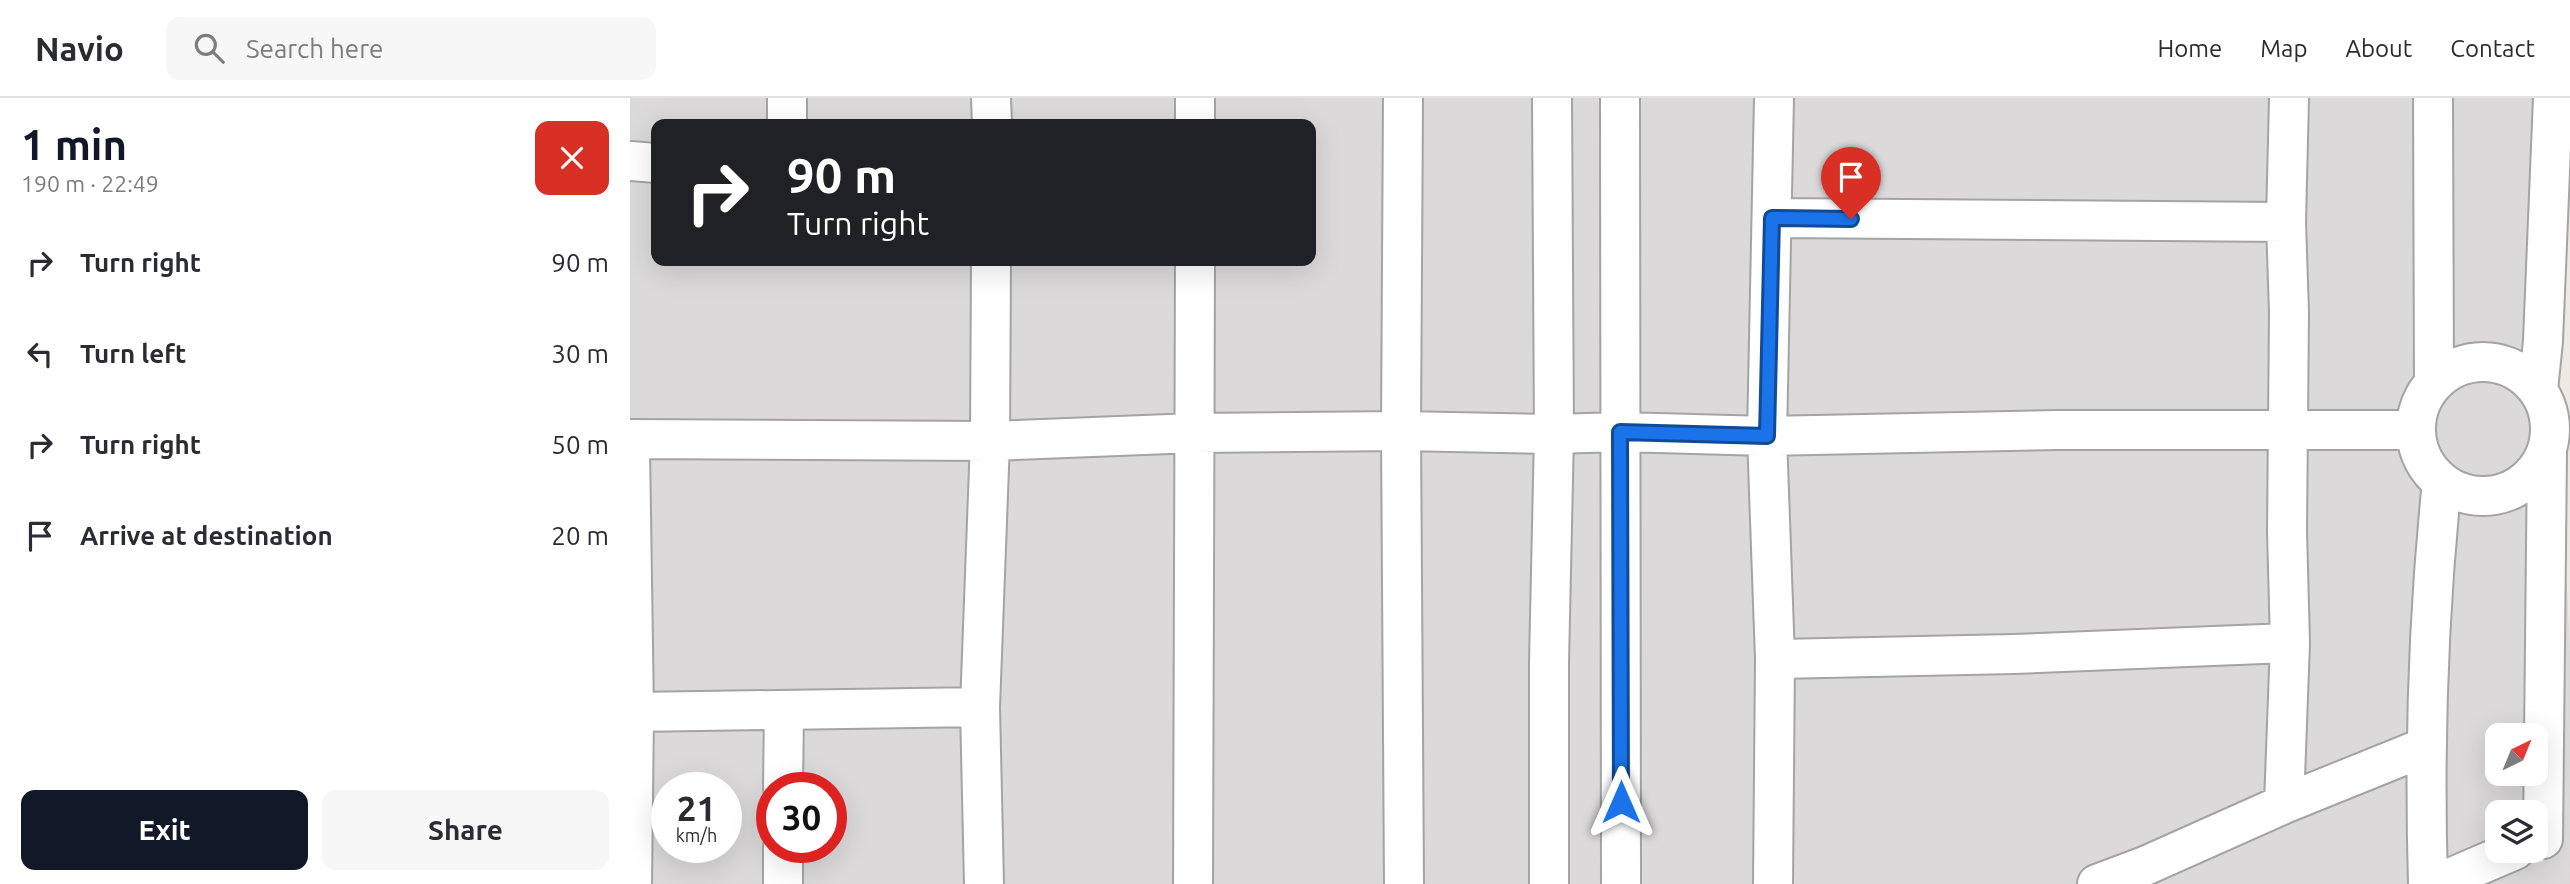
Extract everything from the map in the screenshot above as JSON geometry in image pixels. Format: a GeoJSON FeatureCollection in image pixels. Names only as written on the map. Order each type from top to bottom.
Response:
{"type":"FeatureCollection","features":[{"type":"Feature","properties":{"kind":"street"},"geometry":{"type":"LineString","coordinates":[[787,98],[787,119]]}},
{"type":"Feature","properties":{"kind":"street"},"geometry":{"type":"LineString","coordinates":[[991,98],[992,119]]}},
{"type":"Feature","properties":{"kind":"street"},"geometry":{"type":"LineString","coordinates":[[1195,98],[1195,119]]}},
{"type":"Feature","properties":{"kind":"street"},"geometry":{"type":"LineString","coordinates":[[1403,98],[1401,431],[1404,884]]}},
{"type":"Feature","properties":{"kind":"street"},"geometry":{"type":"LineString","coordinates":[[1549,884],[1553,434],[1552,98]]}},
{"type":"Feature","properties":{"kind":"street"},"geometry":{"type":"LineString","coordinates":[[1620,98],[1621,884]]}},
{"type":"Feature","properties":{"kind":"street"},"geometry":{"type":"LineString","coordinates":[[1773,884],[1775,659],[1767,436],[1774,98]]}},
{"type":"Feature","properties":{"kind":"street"},"geometry":{"type":"LineString","coordinates":[[2284,804],[2290,643],[2286,222],[2289,98]]}},
{"type":"Feature","properties":{"kind":"street"},"geometry":{"type":"LineString","coordinates":[[2434,98],[2434,382]]}},
{"type":"Feature","properties":{"kind":"street"},"geometry":{"type":"LineString","coordinates":[[2538,390],[2553,98]]}},
{"type":"Feature","properties":{"kind":"street"},"geometry":{"type":"LineString","coordinates":[[630,161],[651,163]]}},
{"type":"Feature","properties":{"kind":"street"},"geometry":{"type":"LineString","coordinates":[[1772,218],[2286,222]]}},
{"type":"Feature","properties":{"kind":"street"},"geometry":{"type":"LineString","coordinates":[[984,884],[980,707],[990,441],[991,266]]}},
{"type":"Feature","properties":{"kind":"street"},"geometry":{"type":"LineString","coordinates":[[1193,884],[1195,266]]}},
{"type":"Feature","properties":{"kind":"street"},"geometry":{"type":"LineString","coordinates":[[2542,800],[2547,450],[2550,430],[2547,409],[2538,390],[2521,374],[2499,364],[2476,362],[2453,369],[2434,382],[2420,405],[2416,430],[2419,450],[2428,467],[2442,482],[2460,492],[2481,496],[2502,494],[2522,484],[2537,470],[2547,450]]}},
{"type":"Feature","properties":{"kind":"street"},"geometry":{"type":"LineString","coordinates":[[630,439],[990,441],[1195,433],[1401,431],[1767,436],[2057,430],[2416,430]]}},
{"type":"Feature","properties":{"kind":"street"},"geometry":{"type":"LineString","coordinates":[[630,449],[634,712],[632,884]]}},
{"type":"Feature","properties":{"kind":"street"},"geometry":{"type":"LineString","coordinates":[[2428,884],[2425,747],[2431,607],[2442,482]]}},
{"type":"Feature","properties":{"kind":"street"},"geometry":{"type":"LineString","coordinates":[[1775,659],[2290,643]]}},
{"type":"Feature","properties":{"kind":"street"},"geometry":{"type":"LineString","coordinates":[[634,712],[980,707]]}},
{"type":"Feature","properties":{"kind":"street"},"geometry":{"type":"LineString","coordinates":[[783,772],[784,710]]}},
{"type":"Feature","properties":{"kind":"street"},"geometry":{"type":"LineString","coordinates":[[2097,884],[2425,747]]}},
{"type":"Feature","properties":{"kind":"street"},"geometry":{"type":"LineString","coordinates":[[783,863],[783,884]]}},
{"type":"Feature","properties":{"kind":"street"},"geometry":{"type":"LineString","coordinates":[[2436,884],[2485,863]]}},
{"type":"Feature","properties":{"kind":"shaded area"},"geometry":{"type":"Polygon","coordinates":[[[630,98],[2544,98],[2570,653],[2570,884],[630,884],[630,98]]]}},
{"type":"Feature","properties":{"kind":"route"},"geometry":{"type":"LineString","coordinates":[[1621,802],[1620,432],[1767,436],[1772,218],[1851,219]]}}]}
